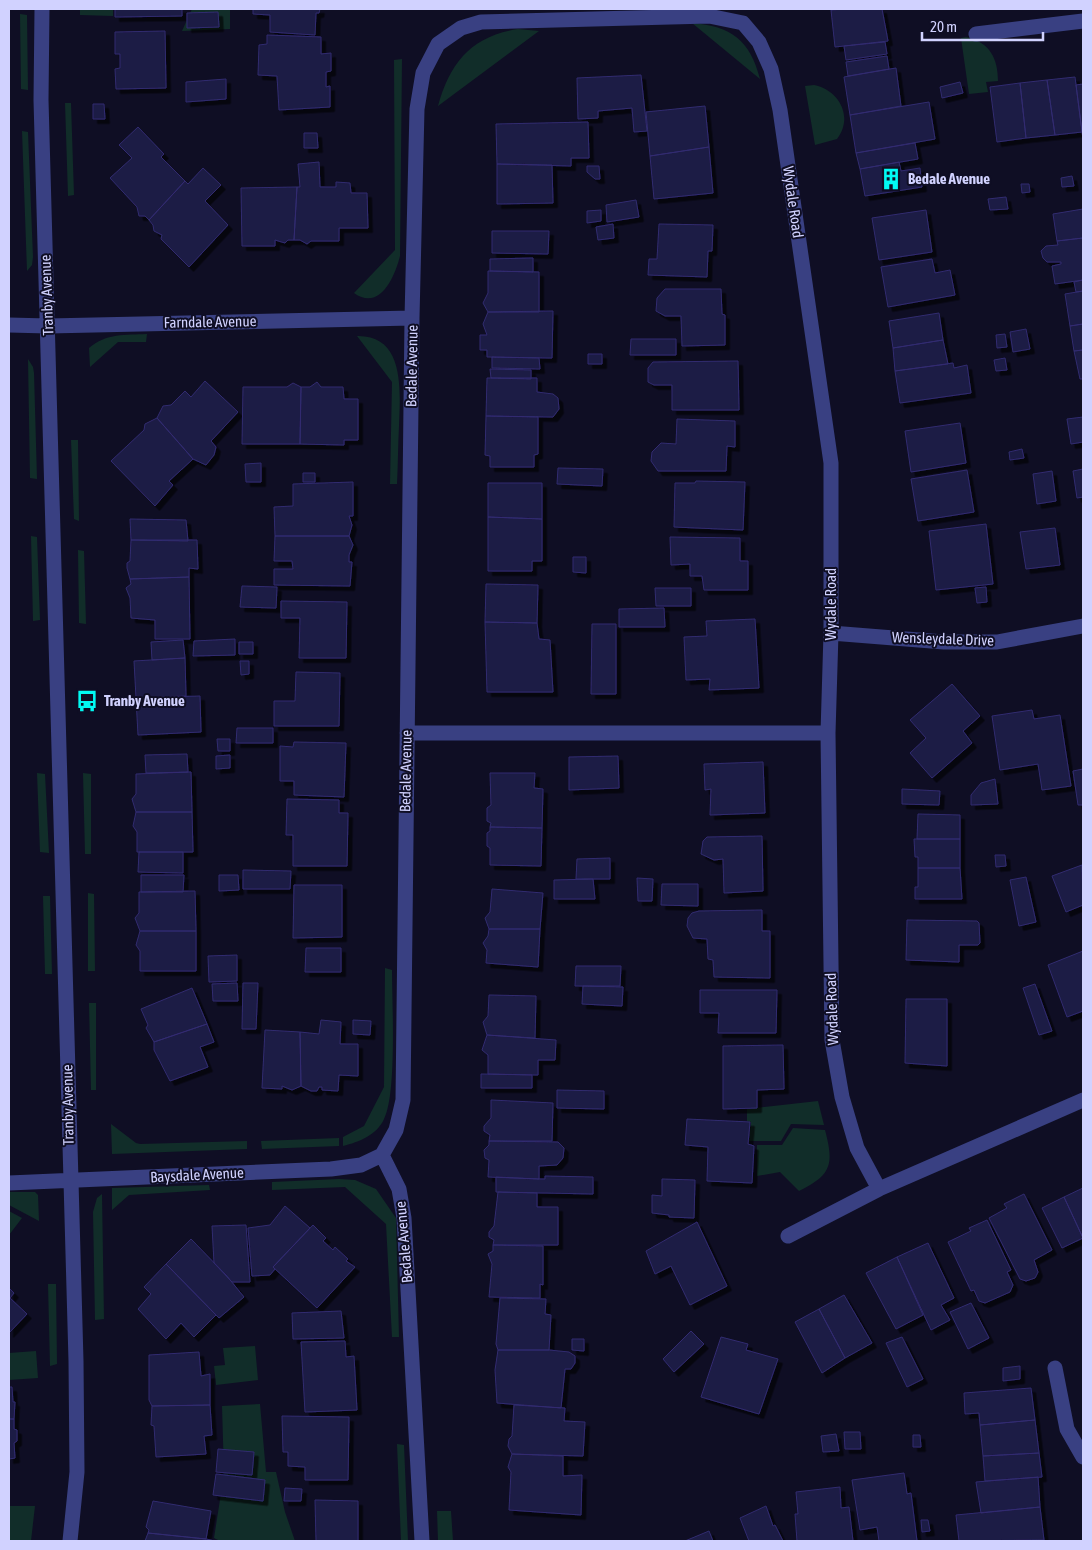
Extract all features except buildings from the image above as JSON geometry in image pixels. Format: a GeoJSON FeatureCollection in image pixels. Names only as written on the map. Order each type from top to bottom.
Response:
{"type":"FeatureCollection","features":[{"type":"Feature","properties":{"kind":"street","name":"Tranby Avenue"},"geometry":{"type":"LineString","coordinates":[[42,9],[41,100],[78,1472],[70,1541]]}},
{"type":"Feature","properties":{"kind":"street","name":"Bedale Avenue"},"geometry":{"type":"LineString","coordinates":[[422,1541],[404,1218],[399,1189],[382,1154],[396,1130],[403,1100],[412,318],[417,108],[423,73],[438,44],[461,28],[481,22],[744,16]]}},
{"type":"Feature","properties":{"kind":"street","name":"Wydale Road"},"geometry":{"type":"LineString","coordinates":[[744,16],[759,42],[771,69],[780,110],[831,463],[831,633],[828,733],[832,1040],[842,1097],[858,1148],[879,1189]]}},
{"type":"Feature","properties":{"kind":"street"},"geometry":{"type":"LineString","coordinates":[[976,34],[1083,21]]}},
{"type":"Feature","properties":{"kind":"street","name":"Farndale Avenue"},"geometry":{"type":"LineString","coordinates":[[9,325],[48,326],[412,318]]}},
{"type":"Feature","properties":{"kind":"street","name":"Wensleydale Drive"},"geometry":{"type":"LineString","coordinates":[[831,633],[944,642],[997,642],[1083,626]]}},
{"type":"Feature","properties":{"kind":"street"},"geometry":{"type":"LineString","coordinates":[[406,732],[828,733]]}},
{"type":"Feature","properties":{"kind":"street"},"geometry":{"type":"LineString","coordinates":[[788,1236],[879,1189],[1083,1100]]}},
{"type":"Feature","properties":{"kind":"street","name":"Baysdale Avenue"},"geometry":{"type":"LineString","coordinates":[[9,1183],[331,1169],[361,1165],[382,1154]]}},
{"type":"Feature","properties":{"kind":"street"},"geometry":{"type":"LineString","coordinates":[[1055,1368],[1067,1429],[1083,1457]]}},
{"type":"Feature","properties":{"kind":"green space"},"geometry":{"type":"Polygon","coordinates":[[[80,9],[113,9],[113,16],[80,15],[80,9]]]}},
{"type":"Feature","properties":{"kind":"green space"},"geometry":{"type":"Polygon","coordinates":[[[192,9],[230,9],[230,29],[182,31],[192,9]]]}},
{"type":"Feature","properties":{"kind":"green space"},"geometry":{"type":"Polygon","coordinates":[[[20,14],[27,15],[28,90],[21,89],[20,14]]]}},
{"type":"Feature","properties":{"kind":"green space"},"geometry":{"type":"Polygon","coordinates":[[[692,23],[718,28],[737,38],[751,54],[760,79],[692,23]]]}},
{"type":"Feature","properties":{"kind":"green space"},"geometry":{"type":"Polygon","coordinates":[[[518,29],[539,31],[438,106],[449,76],[465,54],[488,38],[518,29]]]}},
{"type":"Feature","properties":{"kind":"green space"},"geometry":{"type":"Polygon","coordinates":[[[961,38],[974,39],[987,47],[994,59],[998,81],[986,82],[988,92],[969,94],[961,38]]]}},
{"type":"Feature","properties":{"kind":"green space"},"geometry":{"type":"Polygon","coordinates":[[[402,59],[400,256],[390,282],[385,289],[379,295],[363,298],[354,293],[395,250],[394,60],[402,59]]]}},
{"type":"Feature","properties":{"kind":"green space"},"geometry":{"type":"Polygon","coordinates":[[[814,85],[831,92],[837,98],[844,114],[842,131],[837,139],[815,145],[805,86],[814,85]]]}},
{"type":"Feature","properties":{"kind":"green space"},"geometry":{"type":"Polygon","coordinates":[[[65,103],[71,103],[74,195],[68,196],[65,103]]]}},
{"type":"Feature","properties":{"kind":"green space"},"geometry":{"type":"Polygon","coordinates":[[[22,131],[28,132],[33,257],[32,265],[27,271],[22,131]]]}},
{"type":"Feature","properties":{"kind":"green space"},"geometry":{"type":"Polygon","coordinates":[[[147,334],[146,342],[118,342],[90,367],[89,348],[96,343],[109,337],[147,334]]]}},
{"type":"Feature","properties":{"kind":"green space"},"geometry":{"type":"Polygon","coordinates":[[[357,336],[373,338],[384,345],[392,355],[397,368],[400,398],[397,484],[390,484],[392,382],[357,336]]]}},
{"type":"Feature","properties":{"kind":"green space"},"geometry":{"type":"Polygon","coordinates":[[[28,359],[34,373],[37,479],[30,478],[28,359]]]}},
{"type":"Feature","properties":{"kind":"green space"},"geometry":{"type":"Polygon","coordinates":[[[71,440],[78,440],[79,521],[74,519],[71,440]]]}},
{"type":"Feature","properties":{"kind":"green space"},"geometry":{"type":"Polygon","coordinates":[[[31,536],[37,537],[40,620],[33,621],[31,536]]]}},
{"type":"Feature","properties":{"kind":"green space"},"geometry":{"type":"Polygon","coordinates":[[[78,550],[84,551],[86,624],[79,623],[78,550]]]}},
{"type":"Feature","properties":{"kind":"green space"},"geometry":{"type":"Polygon","coordinates":[[[37,773],[45,774],[49,853],[40,852],[37,773]]]}},
{"type":"Feature","properties":{"kind":"green space"},"geometry":{"type":"Polygon","coordinates":[[[83,773],[91,774],[91,854],[85,854],[83,773]]]}},
{"type":"Feature","properties":{"kind":"green space"},"geometry":{"type":"Polygon","coordinates":[[[88,893],[94,894],[95,971],[88,971],[88,893]]]}},
{"type":"Feature","properties":{"kind":"green space"},"geometry":{"type":"Polygon","coordinates":[[[43,896],[50,896],[52,974],[45,974],[43,896]]]}},
{"type":"Feature","properties":{"kind":"green space"},"geometry":{"type":"Polygon","coordinates":[[[385,968],[392,970],[392,1069],[388,1107],[381,1125],[372,1134],[343,1146],[343,1137],[364,1126],[384,1087],[385,968]]]}},
{"type":"Feature","properties":{"kind":"green space"},"geometry":{"type":"Polygon","coordinates":[[[89,1003],[96,1003],[96,1090],[91,1090],[89,1003]]]}},
{"type":"Feature","properties":{"kind":"green space"},"geometry":{"type":"Polygon","coordinates":[[[818,1101],[824,1125],[791,1124],[781,1141],[749,1141],[751,1122],[747,1121],[747,1109],[818,1101]]]}},
{"type":"Feature","properties":{"kind":"green space"},"geometry":{"type":"Polygon","coordinates":[[[111,1124],[140,1144],[247,1141],[247,1149],[112,1154],[111,1124]]]}},
{"type":"Feature","properties":{"kind":"green space"},"geometry":{"type":"Polygon","coordinates":[[[793,1128],[825,1130],[829,1152],[828,1167],[824,1174],[818,1180],[799,1191],[780,1172],[757,1176],[757,1145],[782,1145],[793,1128]]]}},
{"type":"Feature","properties":{"kind":"green space"},"geometry":{"type":"Polygon","coordinates":[[[339,1138],[339,1146],[262,1149],[261,1141],[339,1138]]]}},
{"type":"Feature","properties":{"kind":"green space"},"geometry":{"type":"Polygon","coordinates":[[[355,1180],[376,1189],[396,1218],[399,1337],[392,1337],[386,1224],[345,1187],[272,1190],[272,1182],[355,1180]]]}},
{"type":"Feature","properties":{"kind":"green space"},"geometry":{"type":"Polygon","coordinates":[[[209,1185],[210,1190],[129,1195],[112,1210],[112,1188],[209,1185]]]}},
{"type":"Feature","properties":{"kind":"green space"},"geometry":{"type":"Polygon","coordinates":[[[9,1192],[35,1192],[38,1195],[39,1221],[9,1205],[9,1192]]]}},
{"type":"Feature","properties":{"kind":"green space"},"geometry":{"type":"Polygon","coordinates":[[[102,1194],[104,1319],[95,1320],[93,1212],[97,1198],[102,1194]]]}},
{"type":"Feature","properties":{"kind":"green space"},"geometry":{"type":"Polygon","coordinates":[[[9,1211],[22,1218],[9,1235],[9,1211]]]}},
{"type":"Feature","properties":{"kind":"green space"},"geometry":{"type":"Polygon","coordinates":[[[48,1284],[56,1284],[57,1364],[50,1366],[48,1284]]]}},
{"type":"Feature","properties":{"kind":"green space"},"geometry":{"type":"Polygon","coordinates":[[[255,1346],[258,1380],[216,1385],[214,1366],[225,1365],[223,1348],[255,1346]]]}},
{"type":"Feature","properties":{"kind":"green space"},"geometry":{"type":"Polygon","coordinates":[[[36,1351],[38,1378],[9,1380],[9,1353],[36,1351]]]}},
{"type":"Feature","properties":{"kind":"green space"},"geometry":{"type":"Polygon","coordinates":[[[260,1404],[266,1472],[276,1472],[285,1512],[295,1541],[220,1541],[214,1538],[224,1474],[222,1406],[260,1404]]]}},
{"type":"Feature","properties":{"kind":"green space"},"geometry":{"type":"Polygon","coordinates":[[[397,1444],[404,1445],[408,1541],[401,1541],[397,1444]]]}},
{"type":"Feature","properties":{"kind":"green space"},"geometry":{"type":"Polygon","coordinates":[[[9,1506],[35,1506],[31,1541],[9,1541],[9,1506]]]}},
{"type":"Feature","properties":{"kind":"green space"},"geometry":{"type":"Polygon","coordinates":[[[437,1511],[451,1511],[453,1541],[438,1541],[437,1511]]]}},
{"type":"Feature","properties":{"kind":"place","name":"Bedale Avenue"},"geometry":{"type":"Point","coordinates":[891,179]}},
{"type":"Feature","properties":{"kind":"place","name":"Tranby Avenue"},"geometry":{"type":"Point","coordinates":[87,701]}}]}
